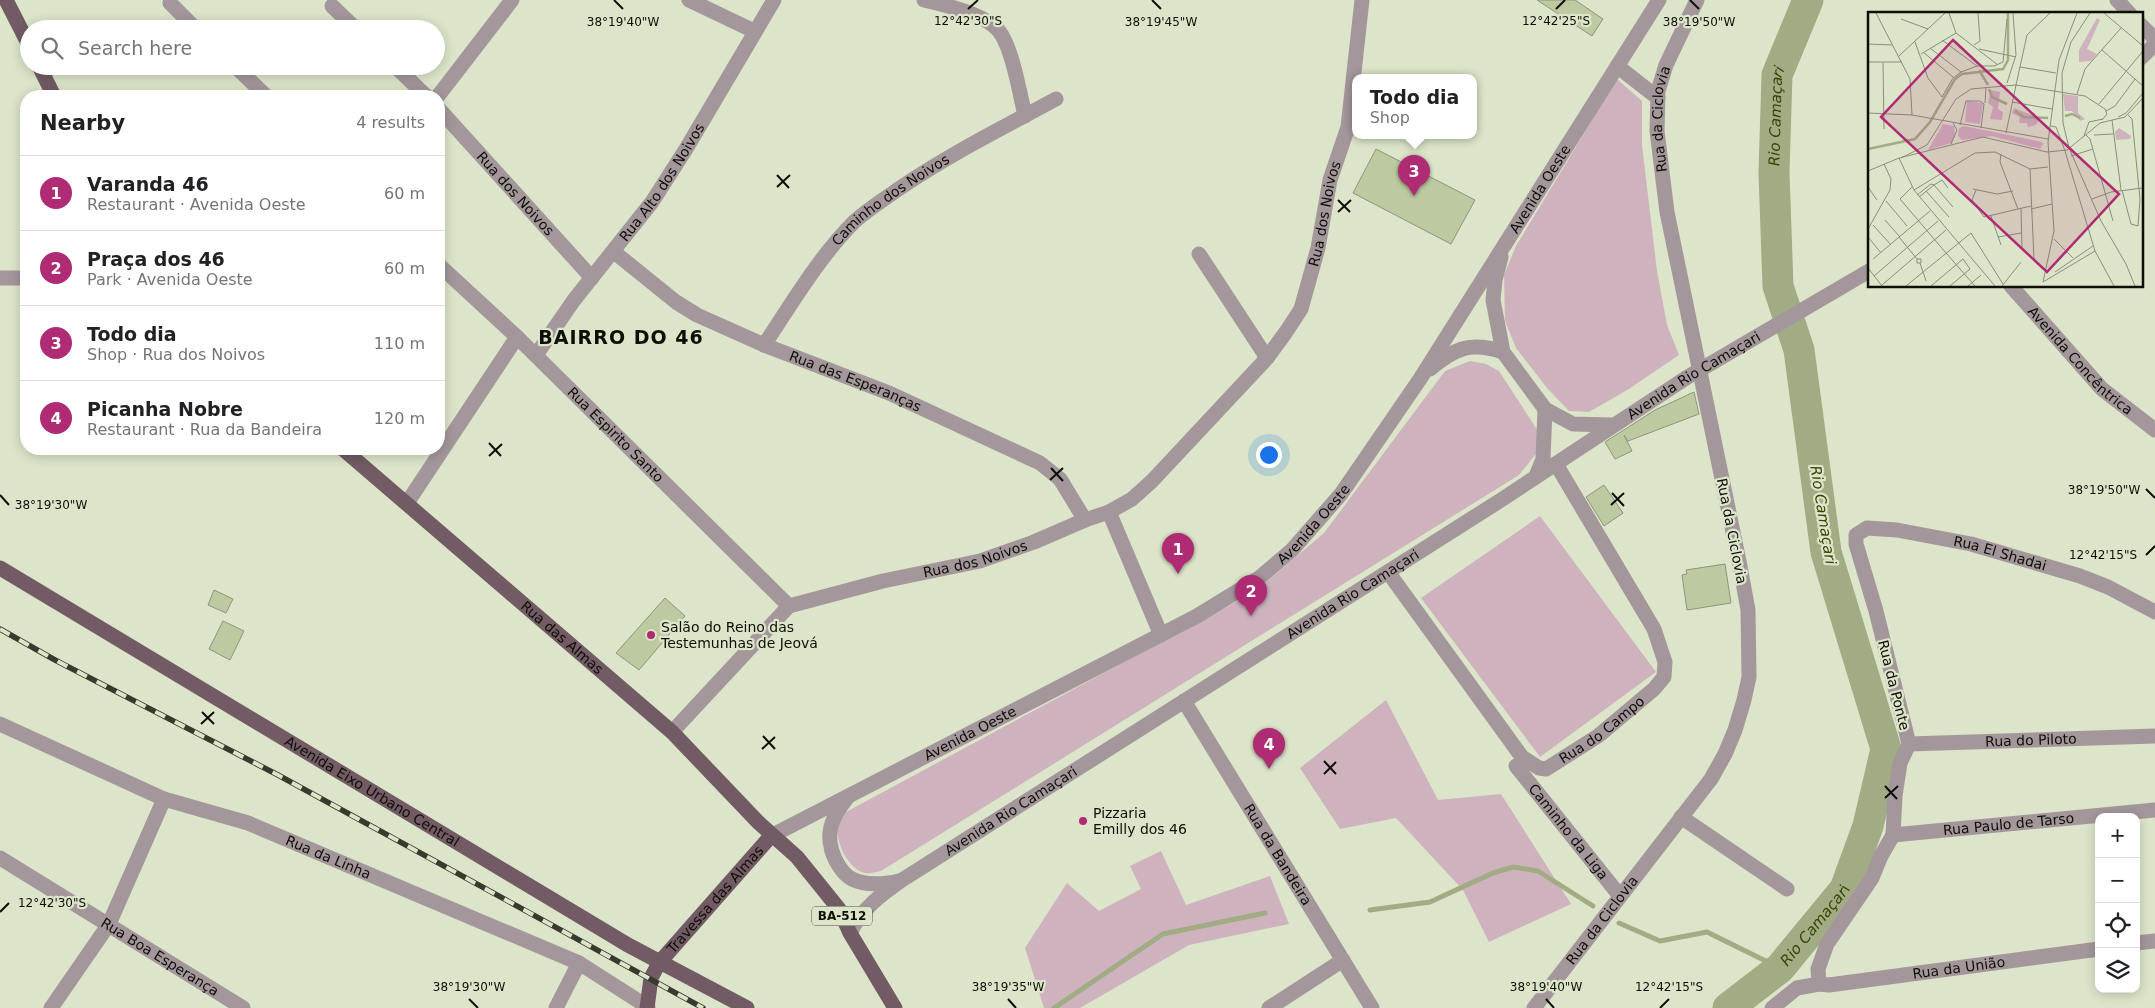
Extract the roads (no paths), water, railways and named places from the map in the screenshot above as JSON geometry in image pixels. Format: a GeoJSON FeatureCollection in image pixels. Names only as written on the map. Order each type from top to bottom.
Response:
{"type":"FeatureCollection","features":[{"type":"Feature","properties":{"kind":"main road"},"geometry":{"type":"LineString","coordinates":[[6,0],[20,27]]}},
{"type":"Feature","properties":{"kind":"main road"},"geometry":{"type":"LineString","coordinates":[[44,75],[51,90]]}},
{"type":"Feature","properties":{"kind":"main road","name":"Rua das Almas"},"geometry":{"type":"LineString","coordinates":[[350,455],[672,732],[771,836]]}},
{"type":"Feature","properties":{"kind":"main road","name":"Avenida Eixo Urbano Central"},"geometry":{"type":"LineString","coordinates":[[0,568],[659,963],[747,1008]]}},
{"type":"Feature","properties":{"kind":"main road","name":"Travessa das Almas"},"geometry":{"type":"LineString","coordinates":[[659,963],[771,836]]}},
{"type":"Feature","properties":{"kind":"main road","name":"BA-512"},"geometry":{"type":"LineString","coordinates":[[771,836],[798,859],[839,909],[850,933],[895,1008]]}},
{"type":"Feature","properties":{"kind":"main road"},"geometry":{"type":"LineString","coordinates":[[648,1008],[651,978],[659,963]]}},
{"type":"Feature","properties":{"kind":"street"},"geometry":{"type":"LineString","coordinates":[[443,90],[512,0]]}},
{"type":"Feature","properties":{"kind":"street"},"geometry":{"type":"LineString","coordinates":[[689,0],[754,31]]}},
{"type":"Feature","properties":{"kind":"street","name":"Rua Alto dos Noivos"},"geometry":{"type":"LineString","coordinates":[[536,354],[592,278],[652,202],[686,149],[774,0]]}},
{"type":"Feature","properties":{"kind":"street"},"geometry":{"type":"LineString","coordinates":[[924,0],[978,18],[1000,31],[1007,45],[1025,116]]}},
{"type":"Feature","properties":{"kind":"street","name":"Rua dos Noivos"},"geometry":{"type":"LineString","coordinates":[[1354,74],[1362,0]]}},
{"type":"Feature","properties":{"kind":"street","name":"Avenida Oeste"},"geometry":{"type":"LineString","coordinates":[[771,836],[851,793],[1161,635],[1259,578],[1292,550],[1341,494],[1420,379],[1659,0]]}},
{"type":"Feature","properties":{"kind":"street","name":"Rua da Ciclovia"},"geometry":{"type":"LineString","coordinates":[[1534,1008],[1680,817],[1712,779],[1735,730],[1749,677],[1750,644],[1746,601],[1667,212],[1658,140],[1658,98],[1666,65],[1697,0]]}},
{"type":"Feature","properties":{"kind":"street"},"geometry":{"type":"LineString","coordinates":[[2117,0],[2128,12]]}},
{"type":"Feature","properties":{"kind":"street"},"geometry":{"type":"LineString","coordinates":[[170,3],[187,20]]}},
{"type":"Feature","properties":{"kind":"street"},"geometry":{"type":"LineString","coordinates":[[332,6],[347,20]]}},
{"type":"Feature","properties":{"kind":"street"},"geometry":{"type":"LineString","coordinates":[[2142,26],[2155,40]]}},
{"type":"Feature","properties":{"kind":"street"},"geometry":{"type":"LineString","coordinates":[[2142,57],[2155,44]]}},
{"type":"Feature","properties":{"kind":"street"},"geometry":{"type":"LineString","coordinates":[[1616,66],[1658,98]]}},
{"type":"Feature","properties":{"kind":"street"},"geometry":{"type":"LineString","coordinates":[[244,75],[260,90]]}},
{"type":"Feature","properties":{"kind":"street"},"geometry":{"type":"LineString","coordinates":[[404,75],[420,90]]}},
{"type":"Feature","properties":{"kind":"street","name":"Rua dos Noivos"},"geometry":{"type":"LineString","coordinates":[[789,606],[883,581],[980,561],[1109,512],[1132,499],[1152,481],[1267,358],[1301,308],[1318,248],[1325,201],[1348,127],[1352,91]]}},
{"type":"Feature","properties":{"kind":"street","name":"Caminho dos Noivos"},"geometry":{"type":"LineString","coordinates":[[764,345],[799,292],[832,248],[856,221],[921,174],[950,156],[1056,99]]}},
{"type":"Feature","properties":{"kind":"street","name":"Rua dos Noivos"},"geometry":{"type":"LineString","coordinates":[[445,116],[592,278]]}},
{"type":"Feature","properties":{"kind":"street"},"geometry":{"type":"LineString","coordinates":[[1504,243],[1495,280],[1493,300],[1503,352],[1545,409],[1573,424],[1612,425]]}},
{"type":"Feature","properties":{"kind":"street","name":"Rua das Esperanças"},"geometry":{"type":"LineString","coordinates":[[614,252],[676,302],[697,316],[764,345],[889,393],[1040,463],[1060,479],[1085,520]]}},
{"type":"Feature","properties":{"kind":"street"},"geometry":{"type":"LineString","coordinates":[[1199,254],[1267,358]]}},
{"type":"Feature","properties":{"kind":"street","name":"Rua Espirito Santo"},"geometry":{"type":"LineString","coordinates":[[445,270],[536,354],[789,606]]}},
{"type":"Feature","properties":{"kind":"street","name":"Avenida Rio Camaçari"},"geometry":{"type":"LineString","coordinates":[[850,933],[859,916],[875,899],[902,880],[1388,572],[1699,370],[1868,272]]}},
{"type":"Feature","properties":{"kind":"street"},"geometry":{"type":"LineString","coordinates":[[0,278],[20,278]]}},
{"type":"Feature","properties":{"kind":"street","name":"Avenida Concêntrica"},"geometry":{"type":"LineString","coordinates":[[2014,288],[2102,389],[2155,430]]}},
{"type":"Feature","properties":{"kind":"street"},"geometry":{"type":"LineString","coordinates":[[445,445],[517,336]]}},
{"type":"Feature","properties":{"kind":"street"},"geometry":{"type":"LineString","coordinates":[[1420,379],[1442,359],[1458,350],[1470,347],[1487,347],[1503,352]]}},
{"type":"Feature","properties":{"kind":"street"},"geometry":{"type":"LineString","coordinates":[[1536,476],[1543,459],[1546,431],[1545,409]]}},
{"type":"Feature","properties":{"kind":"street"},"geometry":{"type":"LineString","coordinates":[[407,503],[439,455]]}},
{"type":"Feature","properties":{"kind":"street","name":"Rua do Campo"},"geometry":{"type":"LineString","coordinates":[[1388,572],[1522,758],[1546,770],[1567,758],[1598,736],[1654,690],[1664,676],[1665,662],[1654,629],[1556,464]]}},
{"type":"Feature","properties":{"kind":"street"},"geometry":{"type":"LineString","coordinates":[[1109,512],[1161,635]]}},
{"type":"Feature","properties":{"kind":"street","name":"Rua El Shadai"},"geometry":{"type":"LineString","coordinates":[[1867,528],[1908,531],[1971,544],[2049,566],[2108,587],[2155,612]]}},
{"type":"Feature","properties":{"kind":"street","name":"Rua da Ponte"},"geometry":{"type":"LineString","coordinates":[[1819,984],[1818,968],[1827,944],[1872,878],[1881,856],[1893,835],[1895,796],[1900,763],[1909,744],[1902,709],[1856,544],[1856,535],[1867,528]]}},
{"type":"Feature","properties":{"kind":"street"},"geometry":{"type":"LineString","coordinates":[[672,732],[789,606]]}},
{"type":"Feature","properties":{"kind":"street","name":"Rua da Bandeira"},"geometry":{"type":"LineString","coordinates":[[1184,701],[1372,1008]]}},
{"type":"Feature","properties":{"kind":"street","name":"Rua da Linha"},"geometry":{"type":"LineString","coordinates":[[0,724],[164,798],[248,823],[579,963],[648,1008]]}},
{"type":"Feature","properties":{"kind":"street","name":"Rua do Piloto"},"geometry":{"type":"LineString","coordinates":[[1909,744],[2155,736]]}},
{"type":"Feature","properties":{"kind":"street","name":"Caminho da Liga"},"geometry":{"type":"LineString","coordinates":[[1516,766],[1620,896]]}},
{"type":"Feature","properties":{"kind":"street"},"geometry":{"type":"LineString","coordinates":[[851,793],[834,815],[829,828],[828,839],[837,864],[843,873],[860,882],[872,884],[902,880]]}},
{"type":"Feature","properties":{"kind":"street"},"geometry":{"type":"LineString","coordinates":[[51,1008],[109,924],[164,798]]}},
{"type":"Feature","properties":{"kind":"street","name":"Rua Paulo de Tarso"},"geometry":{"type":"LineString","coordinates":[[1893,835],[2155,810]]}},
{"type":"Feature","properties":{"kind":"street"},"geometry":{"type":"LineString","coordinates":[[1680,817],[1787,889]]}},
{"type":"Feature","properties":{"kind":"street","name":"Rua Boa Esperança"},"geometry":{"type":"LineString","coordinates":[[0,858],[243,1008]]}},
{"type":"Feature","properties":{"kind":"street"},"geometry":{"type":"LineString","coordinates":[[2140,943],[2155,941]]}},
{"type":"Feature","properties":{"kind":"street","name":"Rua da União"},"geometry":{"type":"LineString","coordinates":[[1819,984],[1829,985],[2095,949]]}},
{"type":"Feature","properties":{"kind":"street"},"geometry":{"type":"LineString","coordinates":[[1269,1008],[1343,960]]}},
{"type":"Feature","properties":{"kind":"street"},"geometry":{"type":"LineString","coordinates":[[556,1008],[579,963]]}},
{"type":"Feature","properties":{"kind":"street"},"geometry":{"type":"LineString","coordinates":[[1772,1008],[1797,988],[1819,984]]}},
{"type":"Feature","properties":{"kind":"waterway","name":"Rio Camaçari"},"geometry":{"type":"LineString","coordinates":[[1728,1008],[1780,968],[1845,889],[1868,826],[1886,749],[1826,552],[1799,350],[1778,286],[1774,173],[1777,75],[1808,0]]}},
{"type":"Feature","properties":{"kind":"waterway"},"geometry":{"type":"LineString","coordinates":[[1370,910],[1430,902],[1493,873],[1513,867],[1538,871],[1593,906]]}},
{"type":"Feature","properties":{"kind":"waterway"},"geometry":{"type":"LineString","coordinates":[[1054,1008],[1163,934],[1265,913]]}},
{"type":"Feature","properties":{"kind":"waterway"},"geometry":{"type":"LineString","coordinates":[[1619,923],[1660,941],[1707,932],[1780,968]]}},
{"type":"Feature","properties":{"kind":"railway"},"geometry":{"type":"LineString","coordinates":[[0,629],[55,660],[278,775],[703,1008]]}},
{"type":"Feature","properties":{"kind":"place","name":"Todo dia"},"geometry":{"type":"Point","coordinates":[1414,196]}},
{"type":"Feature","properties":{"kind":"place","name":"Varanda 46"},"geometry":{"type":"Point","coordinates":[1178,574]}},
{"type":"Feature","properties":{"kind":"place","name":"Praça dos 46"},"geometry":{"type":"Point","coordinates":[1251,616]}},
{"type":"Feature","properties":{"kind":"place","name":"Salão do Reino das Testemunhas de Jeová"},"geometry":{"type":"Point","coordinates":[651,635]}},
{"type":"Feature","properties":{"kind":"place","name":"Picanha Nobre"},"geometry":{"type":"Point","coordinates":[1269,769]}},
{"type":"Feature","properties":{"kind":"place","name":"Pizzaria Emilly dos 46"},"geometry":{"type":"Point","coordinates":[1083,821]}},
{"type":"Feature","properties":{"kind":"district","name":"BAIRRO DO 46"},"geometry":{"type":"Point","coordinates":[621,337]}}]}
